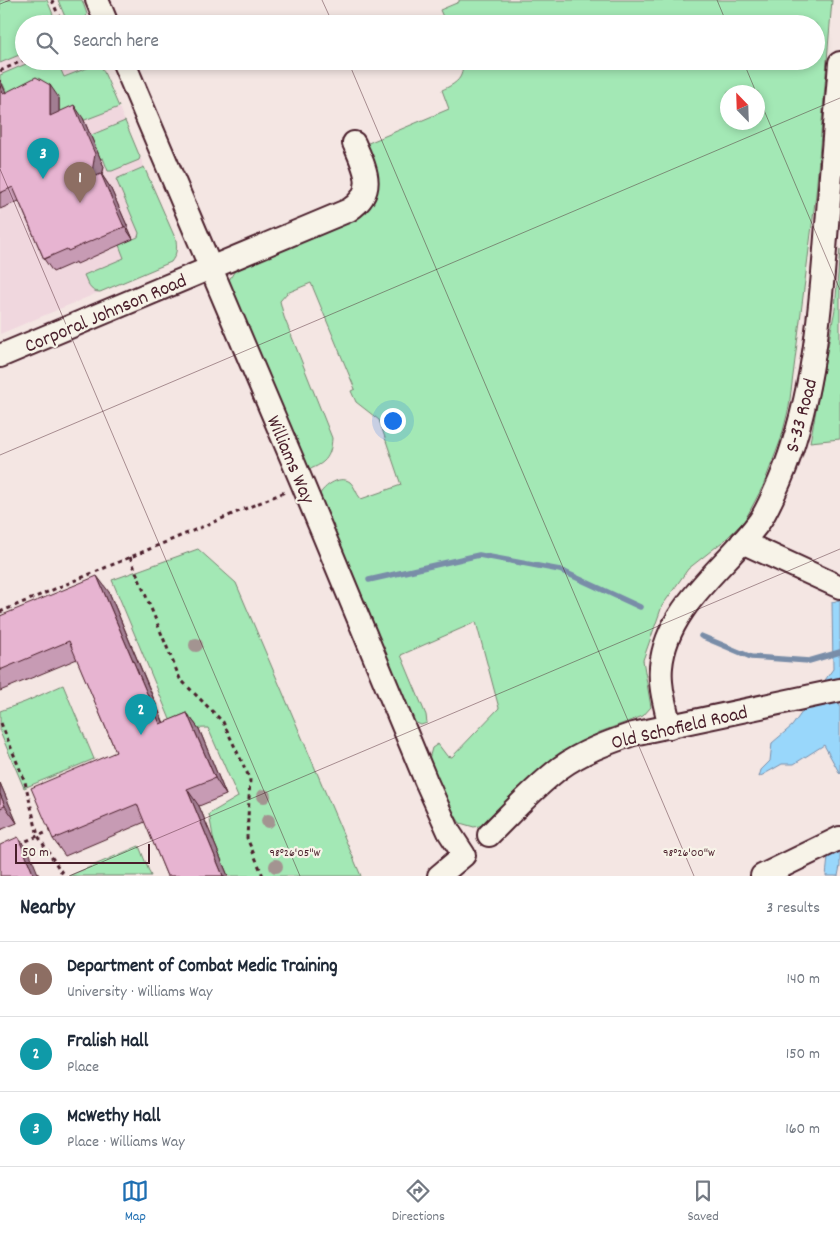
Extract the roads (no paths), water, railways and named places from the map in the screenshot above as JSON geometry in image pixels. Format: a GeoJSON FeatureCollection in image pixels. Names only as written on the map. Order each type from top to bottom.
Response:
{"type":"FeatureCollection","features":[{"type":"Feature","properties":{"kind":"street"},"geometry":{"type":"LineString","coordinates":[[97,0],[103,15]]}},
{"type":"Feature","properties":{"kind":"street","name":"S-33 Road"},"geometry":{"type":"LineString","coordinates":[[670,727],[662,692],[660,668],[664,650],[676,621],[688,602],[760,521],[785,468],[807,395],[821,298],[840,64]]}},
{"type":"Feature","properties":{"kind":"street","name":"Williams Way"},"geometry":{"type":"LineString","coordinates":[[127,70],[426,781],[449,832],[464,855],[439,876]]}},
{"type":"Feature","properties":{"kind":"street","name":"Corporal Johnson Road"},"geometry":{"type":"LineString","coordinates":[[0,356],[349,210],[357,205],[365,192],[367,178],[354,143]]}},
{"type":"Feature","properties":{"kind":"street"},"geometry":{"type":"LineString","coordinates":[[742,542],[830,583]]}},
{"type":"Feature","properties":{"kind":"street","name":"Old Schofield Road"},"geometry":{"type":"LineString","coordinates":[[489,835],[537,787],[561,768],[603,744],[633,734],[840,690]]}},
{"type":"Feature","properties":{"kind":"street"},"geometry":{"type":"LineString","coordinates":[[762,876],[840,838]]}},
{"type":"Feature","properties":{"kind":"water"},"geometry":{"type":"Polygon","coordinates":[[[840,600],[840,774],[824,745],[794,764],[782,764],[759,777],[761,770],[770,761],[772,743],[792,726],[833,669],[832,602],[840,600]]]}},
{"type":"Feature","properties":{"kind":"water"},"geometry":{"type":"Polygon","coordinates":[[[840,826],[840,866],[838,876],[826,876],[828,857],[840,826]]]}},
{"type":"Feature","properties":{"kind":"waterway"},"geometry":{"type":"LineString","coordinates":[[369,580],[479,555],[560,570],[640,607]]}},
{"type":"Feature","properties":{"kind":"waterway"},"geometry":{"type":"LineString","coordinates":[[701,636],[751,657],[809,661],[840,652]]}},
{"type":"Feature","properties":{"kind":"place","name":"McWethy Hall"},"geometry":{"type":"Point","coordinates":[43,179]}},
{"type":"Feature","properties":{"kind":"place","name":"Department of Combat Medic Training"},"geometry":{"type":"Point","coordinates":[80,203]}},
{"type":"Feature","properties":{"kind":"place","name":"Fralish Hall"},"geometry":{"type":"Point","coordinates":[141,735]}}]}
